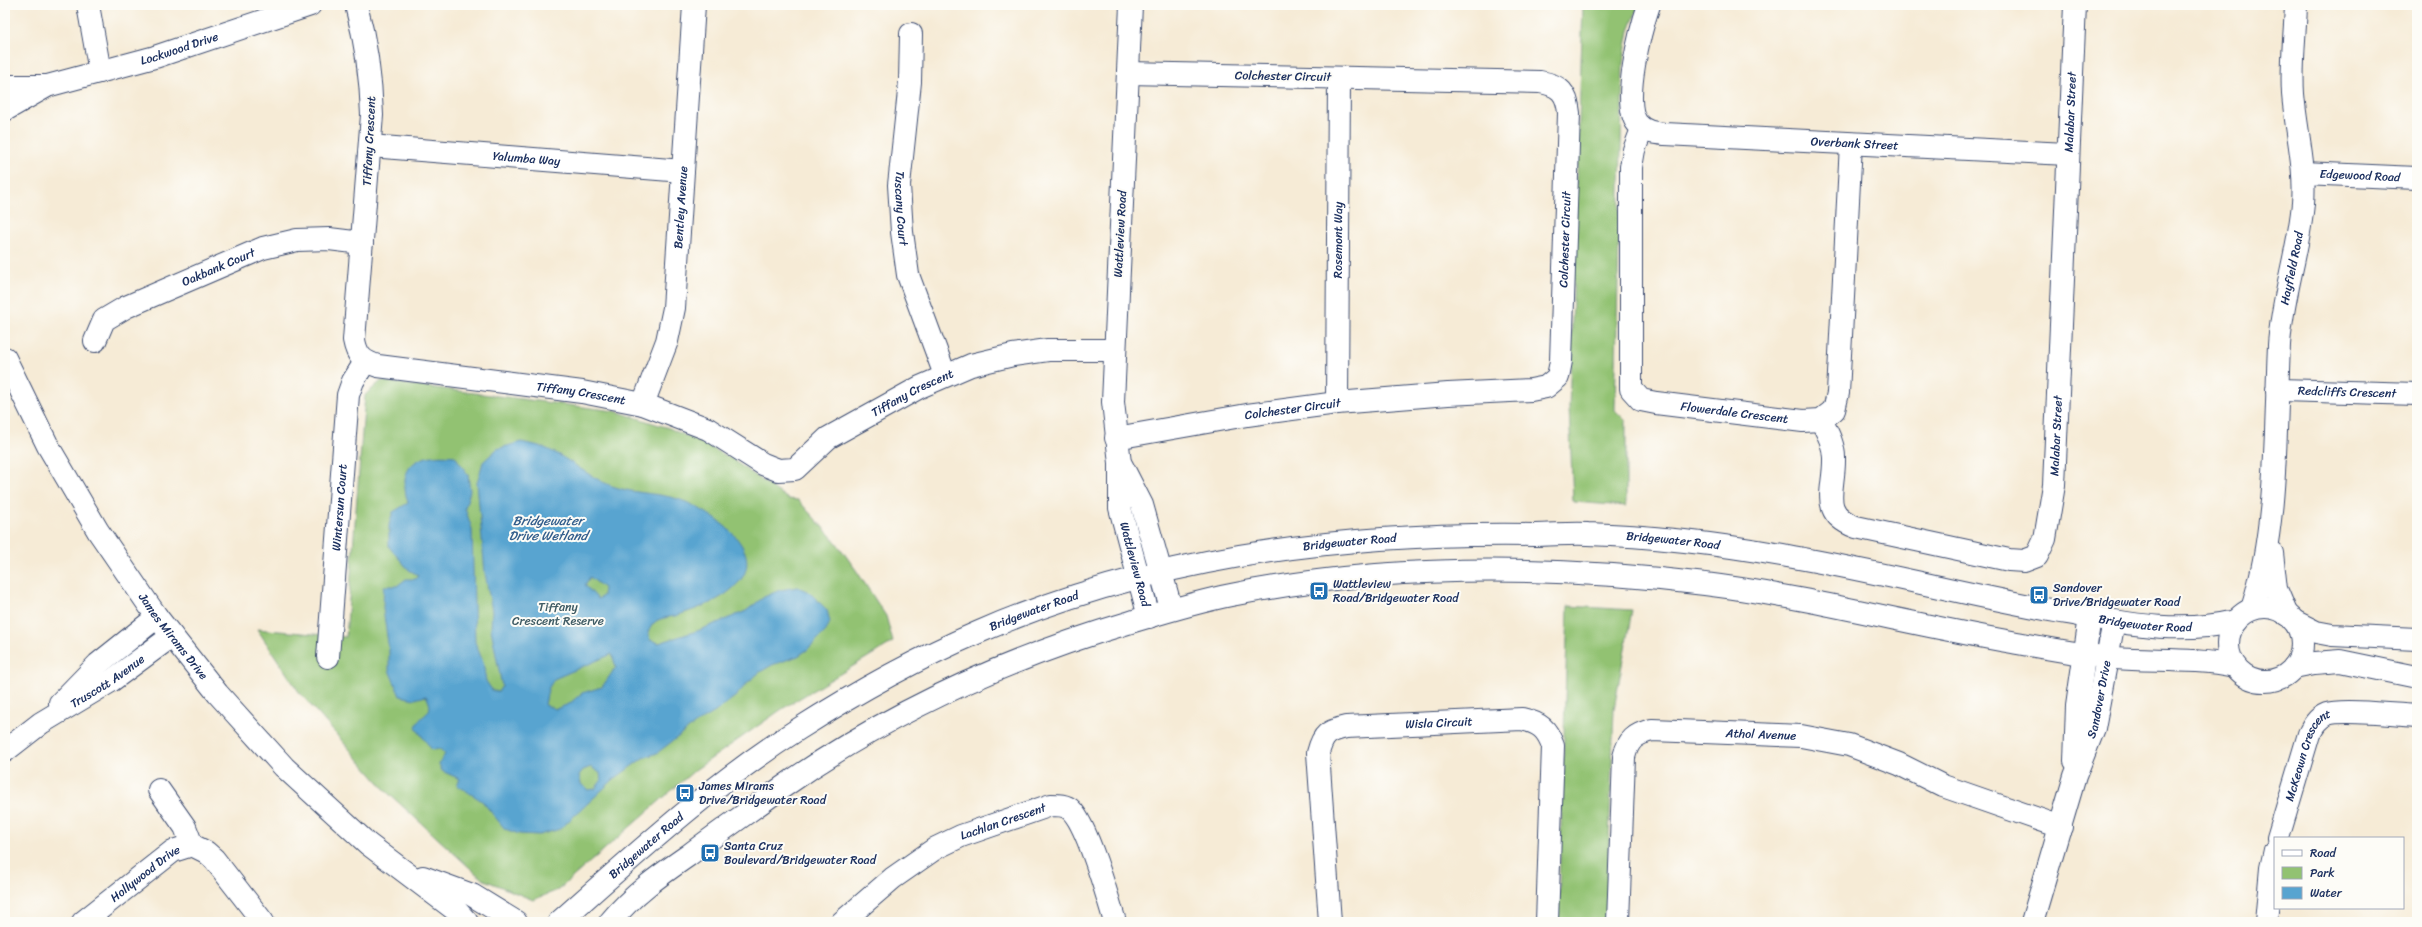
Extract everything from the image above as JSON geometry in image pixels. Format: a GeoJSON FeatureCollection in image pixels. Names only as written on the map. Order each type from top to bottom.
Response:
{"type":"FeatureCollection","features":[{"type":"Feature","properties":{"kind":"street"},"geometry":{"type":"LineString","coordinates":[[88,5],[100,72]]}},
{"type":"Feature","properties":{"kind":"street","name":"Lockwood Drive"},"geometry":{"type":"LineString","coordinates":[[5,86],[47,86],[100,72],[155,57],[310,5]]}},
{"type":"Feature","properties":{"kind":"street","name":"Tiffany Crescent"},"geometry":{"type":"LineString","coordinates":[[356,5],[371,83],[372,115],[354,340],[357,353],[365,362],[378,366],[582,392],[643,404],[708,429],[763,464],[778,470],[795,469],[828,438],[945,375],[971,365],[1020,354],[1048,350],[1114,350]]}},
{"type":"Feature","properties":{"kind":"street","name":"Bentley Avenue"},"geometry":{"type":"LineString","coordinates":[[643,404],[663,354],[674,308],[694,5]]}},
{"type":"Feature","properties":{"kind":"street","name":"Wattleview Road"},"geometry":{"type":"LineString","coordinates":[[1131,5],[1114,350],[1113,402],[1120,463],[1120,508],[1149,616]]}},
{"type":"Feature","properties":{"kind":"street"},"geometry":{"type":"LineString","coordinates":[[1642,129],[1634,118],[1632,84],[1638,40],[1649,5]]}},
{"type":"Feature","properties":{"kind":"street","name":"Malabar Street"},"geometry":{"type":"LineString","coordinates":[[1821,420],[1830,436],[1834,456],[1831,497],[1833,512],[1842,522],[1856,527],[2009,560],[2024,561],[2037,556],[2044,544],[2048,530],[2054,485],[2067,154],[2075,5]]}},
{"type":"Feature","properties":{"kind":"street","name":"Hayfield Road"},"geometry":{"type":"LineString","coordinates":[[2244,615],[2259,589],[2269,532],[2280,333],[2298,244],[2303,202],[2303,173],[2293,93],[2296,5]]}},
{"type":"Feature","properties":{"kind":"street","name":"Tuscany Court"},"geometry":{"type":"LineString","coordinates":[[911,34],[910,82],[899,185],[902,232],[908,275],[945,375]]}},
{"type":"Feature","properties":{"kind":"street","name":"Colchester Circuit"},"geometry":{"type":"LineString","coordinates":[[1116,438],[1247,415],[1337,403],[1448,394],[1531,390],[1546,387],[1558,377],[1561,361],[1569,113],[1568,100],[1562,89],[1552,84],[1128,73]]}},
{"type":"Feature","properties":{"kind":"street","name":"Rosemont Way"},"geometry":{"type":"LineString","coordinates":[[1337,403],[1338,78]]}},
{"type":"Feature","properties":{"kind":"street","name":"Lockwood Drive"},"geometry":{"type":"LineString","coordinates":[[5,110],[47,86]]}},
{"type":"Feature","properties":{"kind":"street","name":"Overbank Street"},"geometry":{"type":"LineString","coordinates":[[1642,129],[1665,134],[2067,154]]}},
{"type":"Feature","properties":{"kind":"street","name":"Flowerdale Crescent"},"geometry":{"type":"LineString","coordinates":[[1642,129],[1634,150],[1631,167],[1630,389],[1641,400],[1656,403],[1803,421],[1821,420]]}},
{"type":"Feature","properties":{"kind":"street"},"geometry":{"type":"LineString","coordinates":[[1821,420],[1834,410],[1838,393],[1851,144]]}},
{"type":"Feature","properties":{"kind":"street","name":"Yalumba Way"},"geometry":{"type":"LineString","coordinates":[[370,146],[683,171]]}},
{"type":"Feature","properties":{"kind":"street","name":"Edgewood Road"},"geometry":{"type":"LineString","coordinates":[[2303,173],[2417,178]]}},
{"type":"Feature","properties":{"kind":"street","name":"Oakbank Court"},"geometry":{"type":"LineString","coordinates":[[95,340],[104,320],[126,307],[263,248],[297,240],[329,239],[362,243]]}},
{"type":"Feature","properties":{"kind":"street","name":"James Mirams Drive"},"geometry":{"type":"LineString","coordinates":[[5,358],[56,460],[98,531],[157,616],[218,694],[284,767],[368,844],[458,912],[467,922]]}},
{"type":"Feature","properties":{"kind":"street","name":"Wintersun Court"},"geometry":{"type":"LineString","coordinates":[[328,657],[348,395],[353,380],[365,362]]}},
{"type":"Feature","properties":{"kind":"street","name":"Redcliffs Crescent"},"geometry":{"type":"LineString","coordinates":[[2277,390],[2417,394]]}},
{"type":"Feature","properties":{"kind":"street","name":"Wattleview Road"},"geometry":{"type":"LineString","coordinates":[[1120,463],[1142,505],[1171,608]]}},
{"type":"Feature","properties":{"kind":"street","name":"Hayfield Road"},"geometry":{"type":"LineString","coordinates":[[2269,532],[2276,589],[2290,618]]}},
{"type":"Feature","properties":{"kind":"street","name":"Bridgewater Road"},"geometry":{"type":"LineString","coordinates":[[560,922],[638,852],[713,789],[803,726],[885,678],[980,631],[1073,597],[1161,572],[1263,551],[1365,539],[1465,534],[1586,534],[1626,536],[1791,557],[2090,617],[2167,628],[2188,629],[2244,615]]}},
{"type":"Feature","properties":{"kind":"street"},"geometry":{"type":"LineString","coordinates":[[610,922],[626,902],[729,825],[810,768],[899,715],[990,670],[1085,636],[1171,608],[1268,588],[1356,577],[1472,572],[1585,573],[1624,576],[1710,585],[1814,601],[1930,626],[2108,658],[2199,660],[2235,666],[2253,680],[2264,681],[2275,680],[2286,675],[2294,667],[2300,656],[2302,644],[2300,632],[2290,618]]}},
{"type":"Feature","properties":{"kind":"street"},"geometry":{"type":"LineString","coordinates":[[2235,666],[2228,646],[2229,636],[2244,615],[2264,607],[2276,609],[2316,632],[2332,636],[2417,640]]}},
{"type":"Feature","properties":{"kind":"street","name":"Truscott Avenue"},"geometry":{"type":"LineString","coordinates":[[41,723],[98,664],[157,616]]}},
{"type":"Feature","properties":{"kind":"street","name":"Sandover Drive"},"geometry":{"type":"LineString","coordinates":[[2075,776],[2077,706],[2090,617]]}},
{"type":"Feature","properties":{"kind":"street","name":"Sandover Drive"},"geometry":{"type":"LineString","coordinates":[[2032,922],[2062,827],[2075,776],[2094,728],[2114,621]]}},
{"type":"Feature","properties":{"kind":"street","name":"Truscott Avenue"},"geometry":{"type":"LineString","coordinates":[[5,751],[41,723],[111,681],[172,636]]}},
{"type":"Feature","properties":{"kind":"street"},"geometry":{"type":"LineString","coordinates":[[2294,667],[2314,662],[2340,661],[2417,677]]}},
{"type":"Feature","properties":{"kind":"street","name":"McKeown Crescent"},"geometry":{"type":"LineString","coordinates":[[2278,837],[2309,734],[2315,722],[2327,714],[2341,713],[2417,716]]}},
{"type":"Feature","properties":{"kind":"street","name":"Wisla Circuit"},"geometry":{"type":"LineString","coordinates":[[1330,922],[1318,753],[1322,739],[1332,730],[1346,727],[1522,719],[1536,722],[1549,732],[1553,746],[1547,922]]}},
{"type":"Feature","properties":{"kind":"street","name":"Athol Avenue"},"geometry":{"type":"LineString","coordinates":[[1618,922],[1624,757],[1627,745],[1632,738],[1640,733],[1652,730],[1800,736],[1849,745],[1899,764],[1943,786],[2062,827]]}},
{"type":"Feature","properties":{"kind":"street"},"geometry":{"type":"LineString","coordinates":[[158,790],[185,827],[192,845],[206,852],[214,859],[263,922]]}},
{"type":"Feature","properties":{"kind":"street","name":"Lachlan Crescent"},"geometry":{"type":"LineString","coordinates":[[842,922],[893,878],[936,848],[1010,818],[1051,805],[1064,806],[1070,809],[1081,824],[1102,879],[1115,922]]}},
{"type":"Feature","properties":{"kind":"street","name":"Hollywood Drive"},"geometry":{"type":"LineString","coordinates":[[83,922],[173,851],[192,845]]}},
{"type":"Feature","properties":{"kind":"street"},"geometry":{"type":"LineString","coordinates":[[2266,922],[2271,868],[2274,854]]}},
{"type":"Feature","properties":{"kind":"street","name":"James Mirams Drive"},"geometry":{"type":"LineString","coordinates":[[402,869],[472,895],[516,922]]}},
{"type":"Feature","properties":{"kind":"green space"},"geometry":{"type":"Polygon","coordinates":[[[1583,5],[1639,5],[1629,31],[1623,63],[1615,410],[1626,421],[1626,506],[1573,502],[1569,408],[1583,5]]]}},
{"type":"Feature","properties":{"kind":"green space","name":"Tiffany Crescent Reserve"},"geometry":{"type":"Polygon","coordinates":[[[381,381],[615,411],[669,428],[706,445],[732,459],[788,499],[798,500],[836,542],[856,570],[886,616],[893,642],[782,709],[695,770],[558,890],[533,900],[482,879],[387,792],[299,692],[257,629],[346,637],[365,395],[381,381]]]}},
{"type":"Feature","properties":{"kind":"green space"},"geometry":{"type":"Polygon","coordinates":[[[1568,606],[1632,610],[1614,709],[1606,922],[1558,922],[1568,606]]]}},
{"type":"Feature","properties":{"kind":"water","name":"Bridgewater Drive Wetland"},"geometry":{"type":"Polygon","coordinates":[[[521,442],[537,446],[555,453],[595,478],[612,486],[686,502],[710,515],[722,524],[742,545],[746,557],[746,570],[739,582],[726,594],[710,603],[657,621],[648,632],[650,640],[659,643],[700,630],[746,611],[764,597],[780,590],[798,587],[809,592],[827,610],[830,622],[826,631],[807,650],[798,656],[772,665],[760,672],[748,682],[736,696],[715,712],[695,724],[657,753],[643,758],[614,779],[560,829],[539,835],[519,834],[505,829],[482,801],[457,785],[460,779],[442,771],[439,764],[445,754],[440,749],[432,750],[416,728],[420,719],[429,711],[430,707],[426,696],[415,699],[400,696],[389,670],[389,650],[383,608],[384,586],[397,586],[406,579],[416,579],[418,575],[409,570],[389,547],[389,525],[393,512],[408,503],[405,490],[405,479],[408,470],[414,463],[431,456],[455,456],[468,475],[470,491],[465,508],[472,529],[475,642],[483,662],[486,681],[492,690],[498,692],[502,686],[491,629],[492,611],[485,573],[477,483],[483,462],[497,449],[521,442]],[[590,577],[585,585],[598,599],[603,596],[604,588],[590,577]],[[612,654],[554,679],[548,689],[545,705],[556,709],[569,704],[582,693],[602,687],[616,667],[612,654]],[[591,767],[583,770],[579,775],[581,784],[588,790],[595,789],[601,781],[600,773],[591,767]]]}},
{"type":"Feature","properties":{"kind":"place","name":"Wattleview Road/Bridgewater Road"},"geometry":{"type":"Point","coordinates":[1319,591]}},
{"type":"Feature","properties":{"kind":"place","name":"Sandover Drive/Bridgewater Road"},"geometry":{"type":"Point","coordinates":[2039,595]}},
{"type":"Feature","properties":{"kind":"place","name":"James Mirams Drive/Bridgewater Road"},"geometry":{"type":"Point","coordinates":[685,793]}},
{"type":"Feature","properties":{"kind":"place","name":"Santa Cruz Boulevard/Bridgewater Road"},"geometry":{"type":"Point","coordinates":[710,853]}}]}
